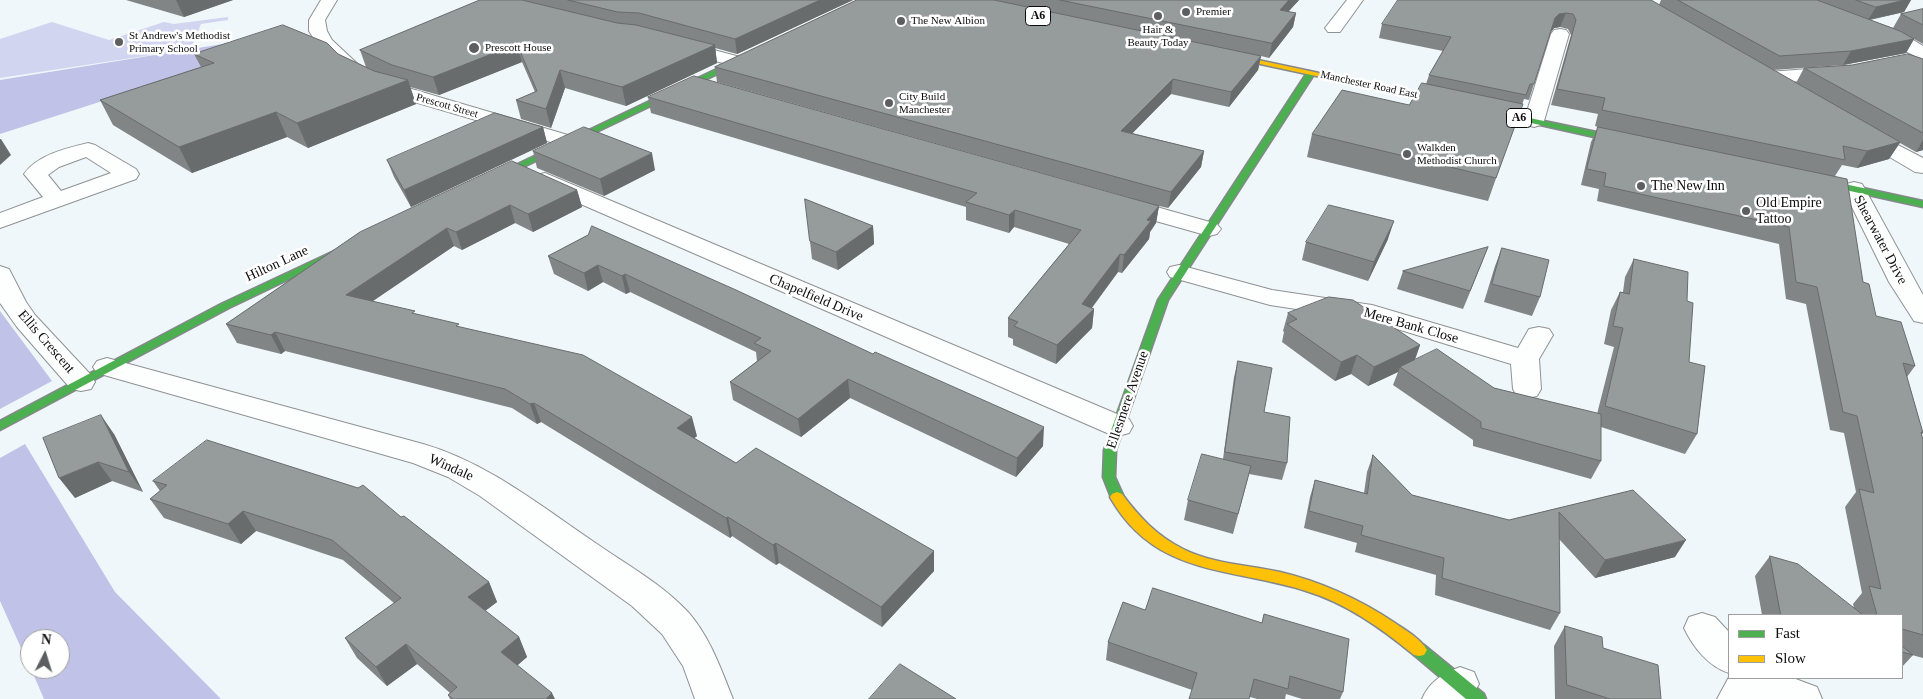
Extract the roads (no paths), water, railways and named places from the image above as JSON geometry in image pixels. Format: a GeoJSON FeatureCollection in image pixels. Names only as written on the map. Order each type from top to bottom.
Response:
{"type":"FeatureCollection","features":[{"type":"Feature","properties":{"kind":"street","name":"Prescott Street"},"geometry":{"type":"LineString","coordinates":[[329,0],[317,20],[318,31],[325,43],[355,72],[400,92],[571,142]]}},
{"type":"Feature","properties":{"kind":"street"},"geometry":{"type":"LineString","coordinates":[[1333,22],[1354,0]]}},
{"type":"Feature","properties":{"kind":"street"},"geometry":{"type":"LineString","coordinates":[[1897,20],[1864,26],[1899,39],[1917,57]]}},
{"type":"Feature","properties":{"kind":"street"},"geometry":{"type":"LineString","coordinates":[[1534,121],[1560,34]]}},
{"type":"Feature","properties":{"kind":"street"},"geometry":{"type":"LineString","coordinates":[[668,42],[738,62]]}},
{"type":"Feature","properties":{"kind":"street"},"geometry":{"type":"LineString","coordinates":[[473,188],[762,51]]}},
{"type":"Feature","properties":{"kind":"street","name":"Manchester Road East"},"geometry":{"type":"LineString","coordinates":[[1208,51],[1641,144]]}},
{"type":"Feature","properties":{"kind":"street"},"geometry":{"type":"LineString","coordinates":[[1751,68],[1798,96]]}},
{"type":"Feature","properties":{"kind":"street"},"geometry":{"type":"LineString","coordinates":[[1768,78],[1852,71]]}},
{"type":"Feature","properties":{"kind":"street","name":"Ellesmere Avenue"},"geometry":{"type":"LineString","coordinates":[[1311,73],[1162,300],[1118,426],[1108,466],[1109,482],[1121,503],[1144,531],[1171,550],[1211,566],[1284,579],[1329,594],[1389,626],[1460,694]]}},
{"type":"Feature","properties":{"kind":"street"},"geometry":{"type":"LineString","coordinates":[[694,83],[722,91]]}},
{"type":"Feature","properties":{"kind":"street"},"geometry":{"type":"LineString","coordinates":[[1846,124],[1923,167]]}},
{"type":"Feature","properties":{"kind":"street","name":"Chapelfield Drive"},"geometry":{"type":"LineString","coordinates":[[516,168],[1118,426]]}},
{"type":"Feature","properties":{"kind":"street"},"geometry":{"type":"LineString","coordinates":[[1796,177],[1923,204]]}},
{"type":"Feature","properties":{"kind":"street","name":"Shearwater Drive"},"geometry":{"type":"LineString","coordinates":[[1854,189],[1902,282],[1921,307]]}},
{"type":"Feature","properties":{"kind":"street"},"geometry":{"type":"LineString","coordinates":[[1103,199],[1209,229]]}},
{"type":"Feature","properties":{"kind":"street"},"geometry":{"type":"LineString","coordinates":[[0,221],[57,200]]}},
{"type":"Feature","properties":{"kind":"street","name":"Hilton Lane"},"geometry":{"type":"LineString","coordinates":[[0,426],[94,374],[225,306],[361,241]]}},
{"type":"Feature","properties":{"kind":"street","name":"Mere Bank Close"},"geometry":{"type":"LineString","coordinates":[[1179,272],[1263,296],[1372,313],[1525,359]]}},
{"type":"Feature","properties":{"kind":"street","name":"Ellis Crescent"},"geometry":{"type":"LineString","coordinates":[[0,274],[12,303],[26,322],[94,374]]}},
{"type":"Feature","properties":{"kind":"street"},"geometry":{"type":"LineString","coordinates":[[1527,389],[1525,359],[1539,335]]}},
{"type":"Feature","properties":{"kind":"street","name":"Windale"},"geometry":{"type":"LineString","coordinates":[[94,374],[424,456],[459,469],[491,488],[636,590],[675,623],[699,660],[714,699]]}},
{"type":"Feature","properties":{"kind":"street"},"geometry":{"type":"LineString","coordinates":[[1702,628],[1728,661]]}},
{"type":"Feature","properties":{"kind":"street"},"geometry":{"type":"LineString","coordinates":[[1744,679],[1803,699]]}},
{"type":"Feature","properties":{"kind":"place","name":"Premier"},"geometry":{"type":"Point","coordinates":[1186,12]}},
{"type":"Feature","properties":{"kind":"place","name":"Hair & Beauty Today"},"geometry":{"type":"Point","coordinates":[1158,16]}},
{"type":"Feature","properties":{"kind":"place","name":"The New Albion"},"geometry":{"type":"Point","coordinates":[901,21]}},
{"type":"Feature","properties":{"kind":"place","name":"St Andrew's Methodist Primary School"},"geometry":{"type":"Point","coordinates":[119,42]}},
{"type":"Feature","properties":{"kind":"place","name":"Prescott House"},"geometry":{"type":"Point","coordinates":[474,48]}},
{"type":"Feature","properties":{"kind":"place","name":"City Build Manchester"},"geometry":{"type":"Point","coordinates":[889,103]}},
{"type":"Feature","properties":{"kind":"place","name":"Walkden Methodist Church"},"geometry":{"type":"Point","coordinates":[1407,154]}},
{"type":"Feature","properties":{"kind":"place","name":"The New Inn"},"geometry":{"type":"Point","coordinates":[1641,186]}},
{"type":"Feature","properties":{"kind":"place","name":"Old Empire Tattoo"},"geometry":{"type":"Point","coordinates":[1746,211]}}]}
